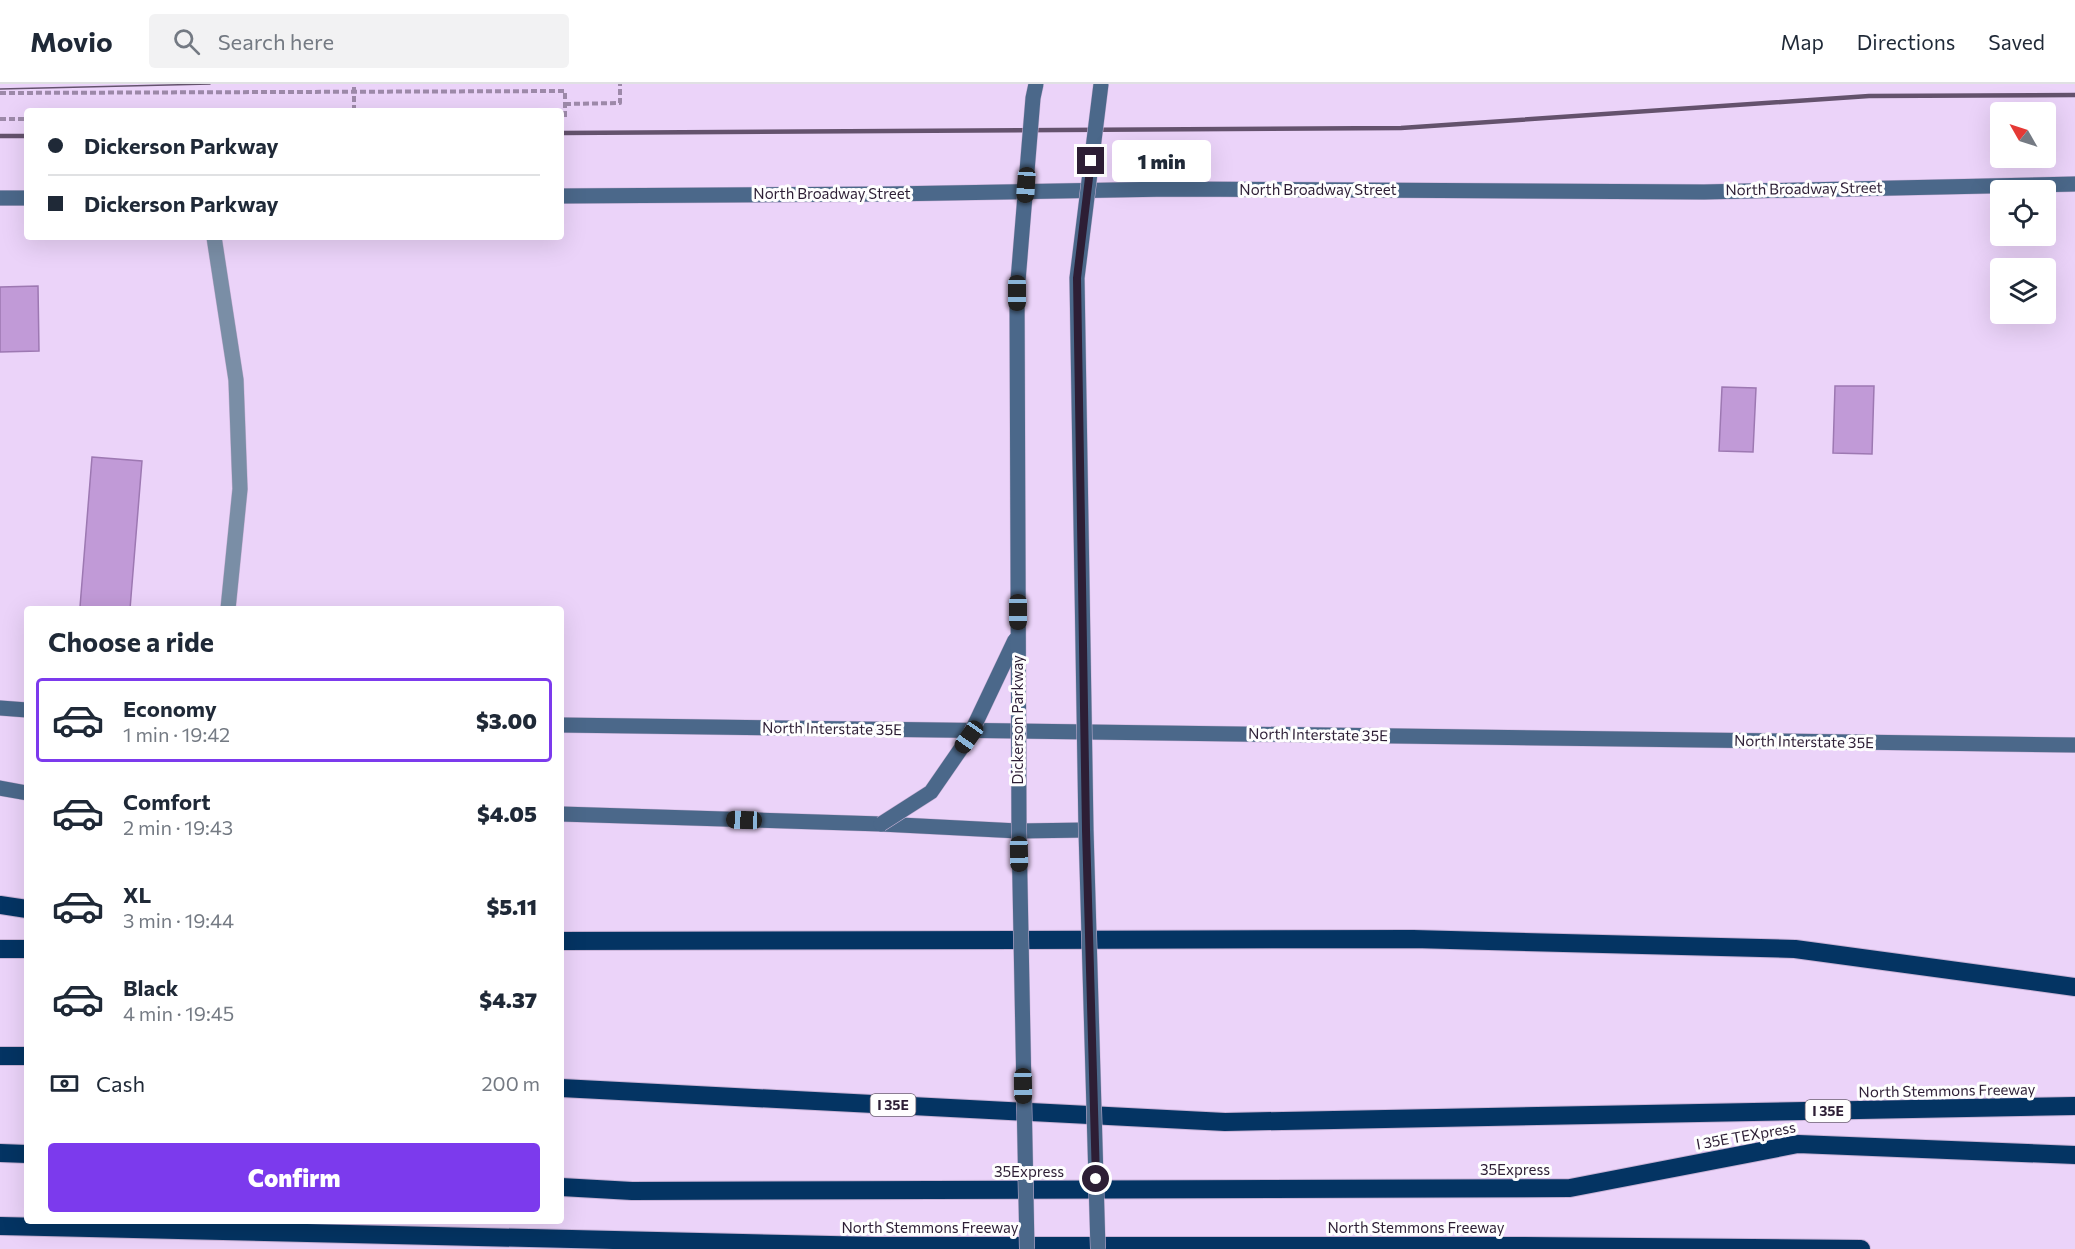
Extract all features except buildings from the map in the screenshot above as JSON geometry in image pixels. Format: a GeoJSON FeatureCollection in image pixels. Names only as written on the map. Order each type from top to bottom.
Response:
{"type":"FeatureCollection","features":[{"type":"Feature","properties":{"kind":"highway"},"geometry":{"type":"LineString","coordinates":[[0,904],[24,908]]}},
{"type":"Feature","properties":{"kind":"highway"},"geometry":{"type":"LineString","coordinates":[[564,941],[1413,939],[1795,949],[2075,987]]}},
{"type":"Feature","properties":{"kind":"highway"},"geometry":{"type":"LineString","coordinates":[[0,949],[24,950]]}},
{"type":"Feature","properties":{"kind":"highway"},"geometry":{"type":"LineString","coordinates":[[0,1056],[24,1056]]}},
{"type":"Feature","properties":{"kind":"highway","name":"North Stemmons Freeway"},"geometry":{"type":"LineString","coordinates":[[564,1088],[1225,1122],[2075,1106]]}},
{"type":"Feature","properties":{"kind":"highway","name":"I 35E TEXpress"},"geometry":{"type":"LineString","coordinates":[[1570,1188],[1798,1144],[2075,1155]]}},
{"type":"Feature","properties":{"kind":"highway"},"geometry":{"type":"LineString","coordinates":[[0,1153],[24,1155]]}},
{"type":"Feature","properties":{"kind":"highway","name":"35Express"},"geometry":{"type":"LineString","coordinates":[[564,1187],[632,1191],[1570,1188]]}},
{"type":"Feature","properties":{"kind":"highway","name":"North Stemmons Freeway"},"geometry":{"type":"LineString","coordinates":[[0,1226],[876,1246],[1524,1246],[1861,1249]]}},
{"type":"Feature","properties":{"kind":"street","name":"Dickerson Parkway"},"geometry":{"type":"LineString","coordinates":[[1027,1249],[1018,831],[1017,293],[1036,84]]}},
{"type":"Feature","properties":{"kind":"street"},"geometry":{"type":"LineString","coordinates":[[1098,1249],[1086,830],[1077,278],[1101,84]]}},
{"type":"Feature","properties":{"kind":"street","name":"North Broadway Street"},"geometry":{"type":"LineString","coordinates":[[564,196],[1170,189],[1704,192],[2075,184]]}},
{"type":"Feature","properties":{"kind":"street"},"geometry":{"type":"LineString","coordinates":[[0,198],[24,198]]}},
{"type":"Feature","properties":{"kind":"street"},"geometry":{"type":"LineString","coordinates":[[880,824],[931,792],[969,737],[1018,635]]}},
{"type":"Feature","properties":{"kind":"street"},"geometry":{"type":"LineString","coordinates":[[0,708],[24,710]]}},
{"type":"Feature","properties":{"kind":"street","name":"North Interstate 35E"},"geometry":{"type":"LineString","coordinates":[[564,725],[2075,745]]}},
{"type":"Feature","properties":{"kind":"street"},"geometry":{"type":"LineString","coordinates":[[0,788],[24,792]]}},
{"type":"Feature","properties":{"kind":"street"},"geometry":{"type":"LineString","coordinates":[[564,814],[880,824],[1018,831],[1086,830]]}},
{"type":"Feature","properties":{"kind":"lane"},"geometry":{"type":"LineString","coordinates":[[215,240],[237,391],[240,489],[228,606]]}},
{"type":"Feature","properties":{"kind":"path"},"geometry":{"type":"LineString","coordinates":[[354,84],[354,108]]}},
{"type":"Feature","properties":{"kind":"path"},"geometry":{"type":"LineString","coordinates":[[565,104],[620,103],[620,84]]}},
{"type":"Feature","properties":{"kind":"path"},"geometry":{"type":"LineString","coordinates":[[0,93],[565,91],[564,117]]}},
{"type":"Feature","properties":{"kind":"path"},"geometry":{"type":"LineString","coordinates":[[0,119],[24,119]]}},
{"type":"Feature","properties":{"kind":"tram line"},"geometry":{"type":"LineString","coordinates":[[0,89],[210,84]]}},
{"type":"Feature","properties":{"kind":"railway"},"geometry":{"type":"LineString","coordinates":[[564,133],[1401,128],[1869,96],[2075,95]]}},
{"type":"Feature","properties":{"kind":"railway"},"geometry":{"type":"LineString","coordinates":[[0,136],[24,136]]}},
{"type":"Feature","properties":{"kind":"route"},"geometry":{"type":"LineString","coordinates":[[1091,161],[1077,278],[1086,830],[1096,1179]]}}]}
